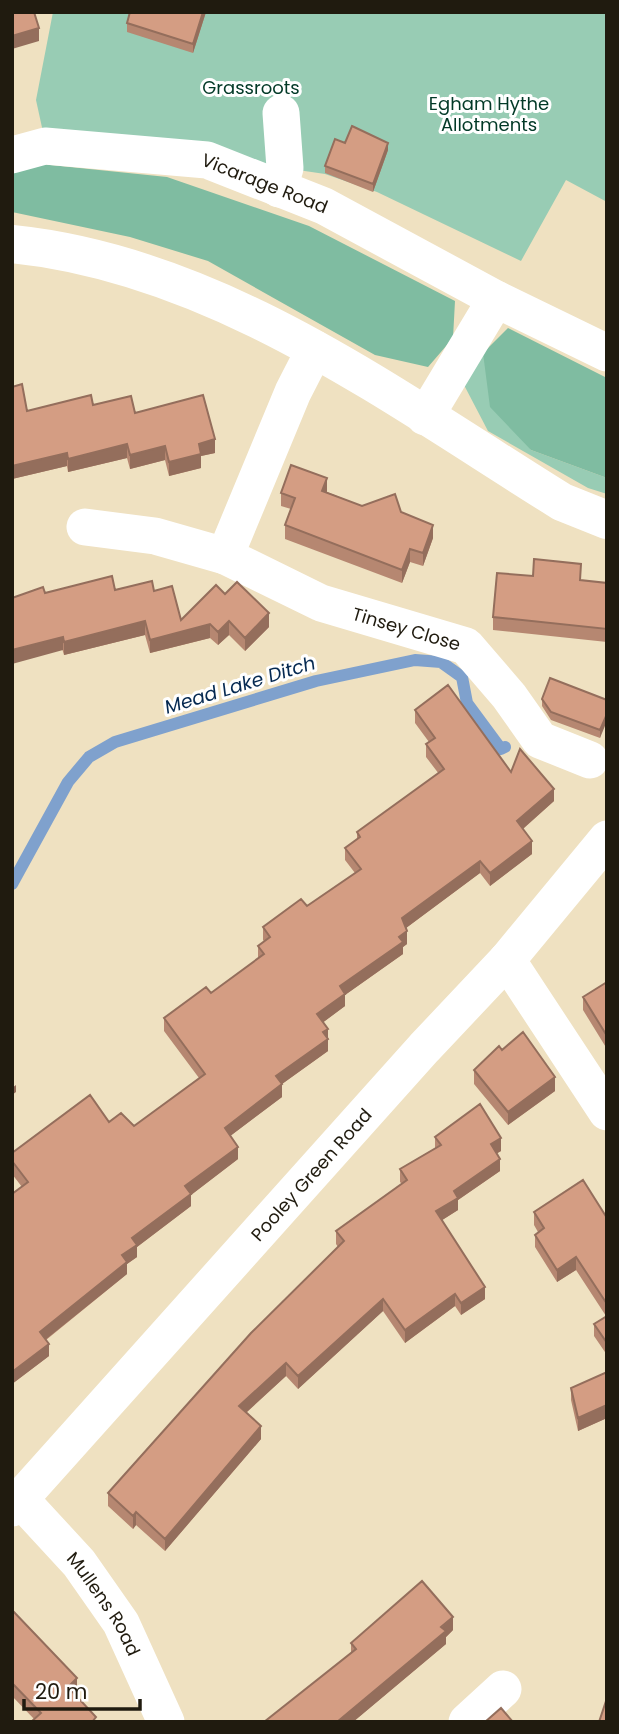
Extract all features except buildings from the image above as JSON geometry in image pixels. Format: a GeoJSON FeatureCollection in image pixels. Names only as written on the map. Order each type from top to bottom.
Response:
{"type":"FeatureCollection","features":[{"type":"Feature","properties":{"kind":"main road"},"geometry":{"type":"LineString","coordinates":[[12,244],[64,249],[164,277],[239,310],[315,349],[562,502],[607,520]]}},
{"type":"Feature","properties":{"kind":"street"},"geometry":{"type":"LineString","coordinates":[[279,189],[285,168],[281,113]]}},
{"type":"Feature","properties":{"kind":"street","name":"Vicarage Road"},"geometry":{"type":"LineString","coordinates":[[12,155],[45,146],[73,143],[207,160],[370,230],[496,299],[607,353]]}},
{"type":"Feature","properties":{"kind":"street"},"geometry":{"type":"LineString","coordinates":[[425,417],[496,299]]}},
{"type":"Feature","properties":{"kind":"street"},"geometry":{"type":"LineString","coordinates":[[225,556],[293,392],[315,349]]}},
{"type":"Feature","properties":{"kind":"street","name":"Tinsey Close"},"geometry":{"type":"LineString","coordinates":[[85,527],[155,536],[225,556],[321,603],[466,646],[509,696],[540,740],[590,760]]}},
{"type":"Feature","properties":{"kind":"street","name":"Pooley Green Road"},"geometry":{"type":"LineString","coordinates":[[16,1504],[424,1048],[507,960],[607,839]]}},
{"type":"Feature","properties":{"kind":"street"},"geometry":{"type":"LineString","coordinates":[[507,960],[607,1112]]}},
{"type":"Feature","properties":{"kind":"street","name":"Mullens Road"},"geometry":{"type":"LineString","coordinates":[[16,1504],[79,1563],[121,1623],[166,1722]]}},
{"type":"Feature","properties":{"kind":"street"},"geometry":{"type":"LineString","coordinates":[[467,1722],[503,1689]]}},
{"type":"Feature","properties":{"kind":"green space"},"geometry":{"type":"Polygon","coordinates":[[[53,12],[607,12],[607,202],[566,180],[521,261],[377,192],[325,174],[43,132],[36,100],[53,12]]]}},
{"type":"Feature","properties":{"kind":"green space"},"geometry":{"type":"Polygon","coordinates":[[[31,163],[167,177],[309,226],[455,301],[453,338],[428,367],[375,355],[208,261],[130,237],[12,212],[12,168],[31,163]]]}},
{"type":"Feature","properties":{"kind":"green space"},"geometry":{"type":"Polygon","coordinates":[[[508,328],[607,378],[607,478],[531,450],[490,407],[483,353],[508,328]]]}},
{"type":"Feature","properties":{"kind":"green space"},"geometry":{"type":"Polygon","coordinates":[[[483,353],[531,450],[607,478],[607,494],[588,488],[488,431],[464,385],[483,353]]]}},
{"type":"Feature","properties":{"kind":"waterway","name":"Mead Lake Ditch"},"geometry":{"type":"LineString","coordinates":[[12,884],[68,782],[89,757],[115,742],[316,681],[415,660],[441,662],[462,677],[467,703],[501,749],[505,747]]}},
{"type":"Feature","properties":{"kind":"park label","name":"Grassroots"},"geometry":{"type":"Point","coordinates":[251,87]}},
{"type":"Feature","properties":{"kind":"park label","name":"Egham Hythe Allotments"},"geometry":{"type":"Point","coordinates":[489,113]}}]}
